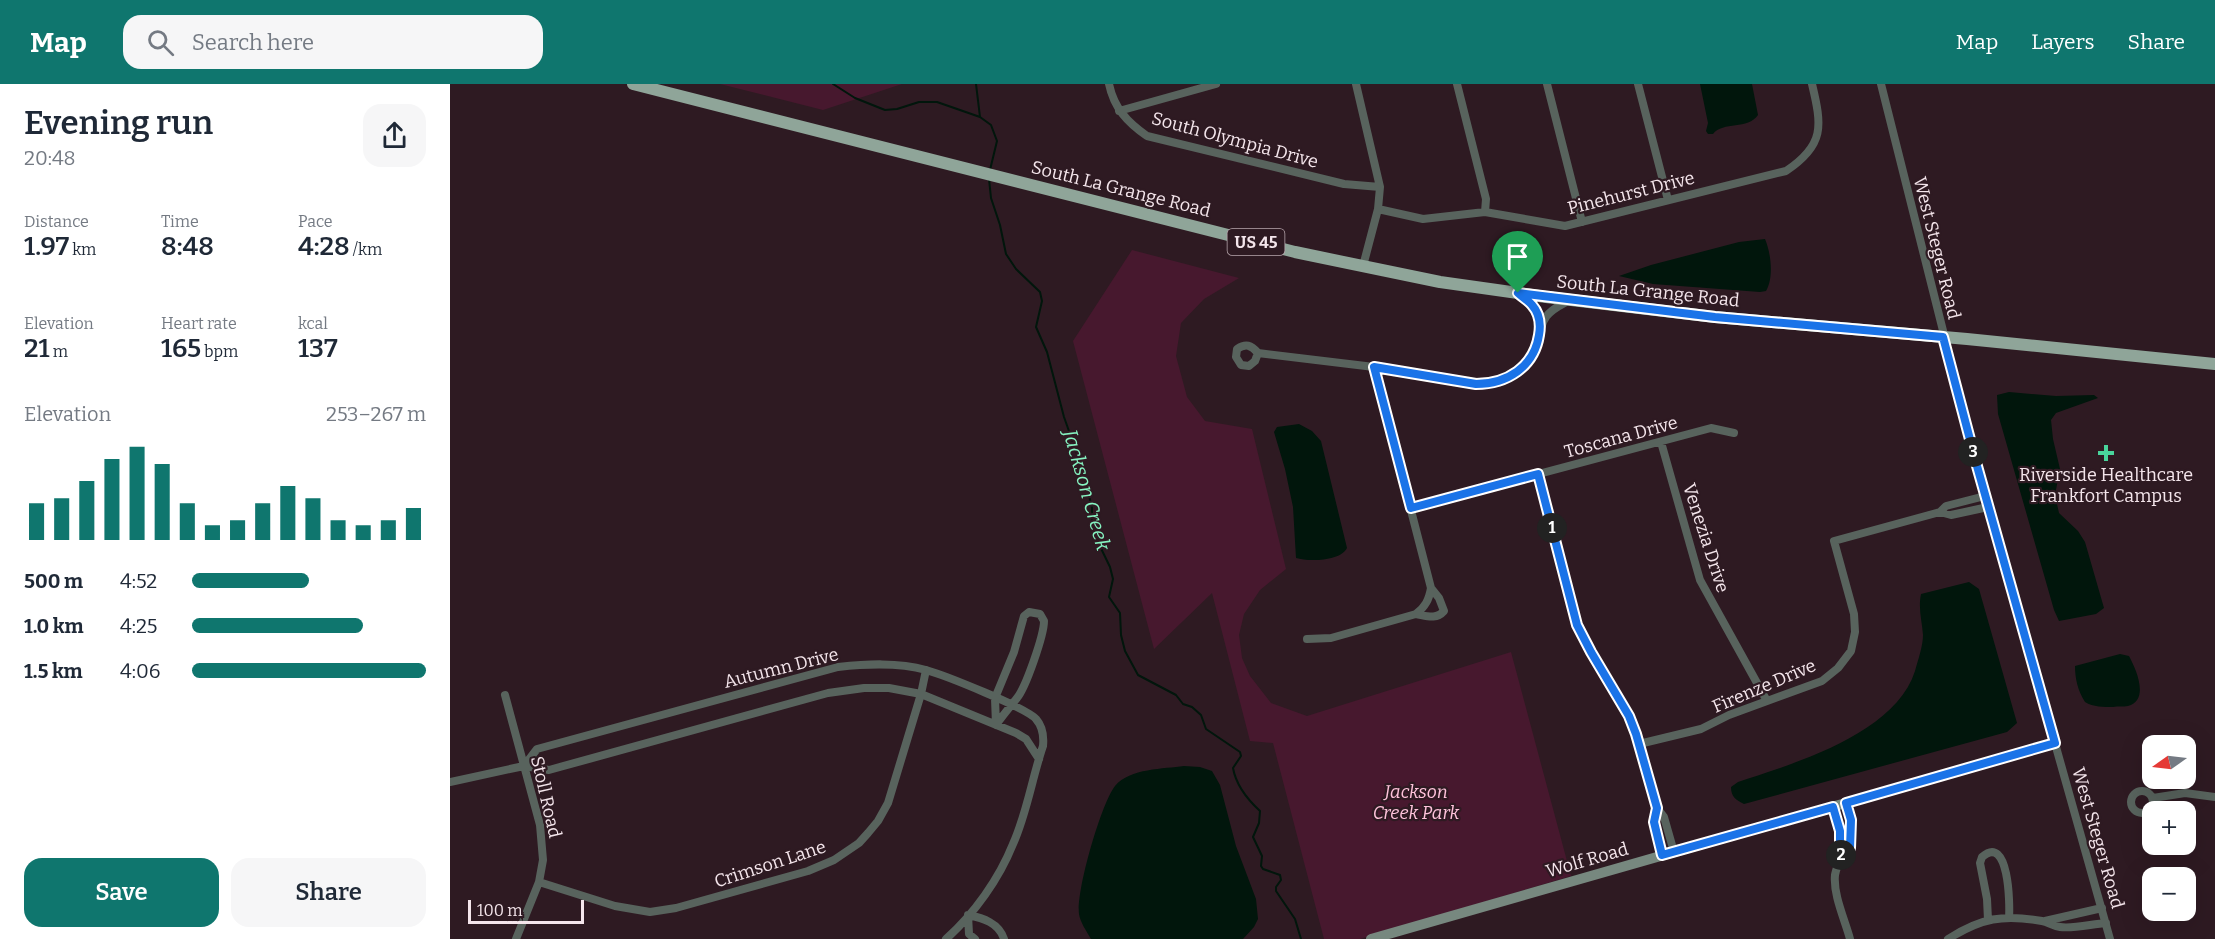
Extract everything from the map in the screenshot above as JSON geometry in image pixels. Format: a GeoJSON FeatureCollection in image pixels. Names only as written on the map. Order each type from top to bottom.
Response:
{"type":"FeatureCollection","features":[{"type":"Feature","properties":{"kind":"main road","name":"South La Grange Road"},"geometry":{"type":"LineString","coordinates":[[633,84],[1295,252],[1440,282],[1715,317],[2215,364]]}},
{"type":"Feature","properties":{"kind":"main road","name":"Wolf Road"},"geometry":{"type":"LineString","coordinates":[[1371,939],[2055,743]]}},
{"type":"Feature","properties":{"kind":"street","name":"South Olympia Drive"},"geometry":{"type":"LineString","coordinates":[[1109,84],[1111,96],[1119,111],[1147,136],[1344,184],[1380,187]]}},
{"type":"Feature","properties":{"kind":"street"},"geometry":{"type":"LineString","coordinates":[[1119,111],[1216,84]]}},
{"type":"Feature","properties":{"kind":"street"},"geometry":{"type":"LineString","coordinates":[[1356,84],[1380,187],[1378,209],[1363,266]]}},
{"type":"Feature","properties":{"kind":"street"},"geometry":{"type":"LineString","coordinates":[[1457,84],[1486,199],[1485,212]]}},
{"type":"Feature","properties":{"kind":"street"},"geometry":{"type":"LineString","coordinates":[[1547,84],[1582,222]]}},
{"type":"Feature","properties":{"kind":"street"},"geometry":{"type":"LineString","coordinates":[[1638,84],[1668,200]]}},
{"type":"Feature","properties":{"kind":"street","name":"Pinehurst Drive"},"geometry":{"type":"LineString","coordinates":[[1378,209],[1423,219],[1485,212],[1565,226],[1786,171],[1804,159],[1818,133],[1819,111],[1812,84]]}},
{"type":"Feature","properties":{"kind":"street","name":"West Steger Road"},"geometry":{"type":"LineString","coordinates":[[1881,84],[1943,337],[1985,496],[2110,939]]}},
{"type":"Feature","properties":{"kind":"street"},"geometry":{"type":"LineString","coordinates":[[1518,293],[1532,305],[1541,325]]}},
{"type":"Feature","properties":{"kind":"street"},"geometry":{"type":"LineString","coordinates":[[1257,353],[1271,353],[1476,384],[1489,384],[1519,372],[1538,346],[1541,325],[1553,309],[1570,300]]}},
{"type":"Feature","properties":{"kind":"street"},"geometry":{"type":"LineString","coordinates":[[1374,367],[1431,588],[1429,599],[1416,614]]}},
{"type":"Feature","properties":{"kind":"street","name":"Toscana Drive"},"geometry":{"type":"LineString","coordinates":[[1411,508],[1711,428],[1734,433]]}},
{"type":"Feature","properties":{"kind":"street","name":"Venezia Drive"},"geometry":{"type":"LineString","coordinates":[[1661,442],[1700,580],[1767,701]]}},
{"type":"Feature","properties":{"kind":"street"},"geometry":{"type":"LineString","coordinates":[[1538,474],[1577,625],[1629,716],[1657,808],[1654,822],[1668,854]]}},
{"type":"Feature","properties":{"kind":"street","name":"Firenze Drive"},"geometry":{"type":"LineString","coordinates":[[1639,744],[1701,729],[1822,681],[1838,668],[1851,651],[1854,632],[1854,614],[1834,541],[1940,512],[1946,506],[1985,496]]}},
{"type":"Feature","properties":{"kind":"street","name":"Firenze Drive"},"geometry":{"type":"LineString","coordinates":[[1940,512],[1951,515],[1988,507]]}},
{"type":"Feature","properties":{"kind":"street"},"geometry":{"type":"LineString","coordinates":[[1307,639],[1330,638],[1416,614],[1432,617],[1440,615],[1444,611],[1439,598],[1431,588]]}},
{"type":"Feature","properties":{"kind":"street"},"geometry":{"type":"LineString","coordinates":[[1029,612],[1036,612],[1043,617],[1044,626],[1035,657],[1018,698],[1010,704],[996,724],[995,698],[1014,652],[1024,616],[1029,612]]}},
{"type":"Feature","properties":{"kind":"street","name":"Autumn Drive"},"geometry":{"type":"LineString","coordinates":[[524,766],[537,749],[824,670],[868,664],[926,670],[1028,712],[1041,726],[1044,740],[1039,759]]}},
{"type":"Feature","properties":{"kind":"street","name":"Crimson Lane"},"geometry":{"type":"LineString","coordinates":[[539,882],[615,906],[640,911],[657,911],[676,908],[808,871],[834,860],[859,843],[878,821],[888,802],[921,694],[926,670]]}},
{"type":"Feature","properties":{"kind":"street","name":"Autumn Drive"},"geometry":{"type":"LineString","coordinates":[[450,782],[524,766],[549,770],[844,690],[888,688],[921,694],[996,724],[1026,739],[1039,759]]}},
{"type":"Feature","properties":{"kind":"street","name":"Stoll Road"},"geometry":{"type":"LineString","coordinates":[[505,695],[540,825],[543,860],[539,882],[516,939]]}},
{"type":"Feature","properties":{"kind":"street"},"geometry":{"type":"LineString","coordinates":[[946,939],[968,915],[994,880],[1014,844],[1039,759]]}},
{"type":"Feature","properties":{"kind":"street"},"geometry":{"type":"LineString","coordinates":[[2153,798],[2185,793],[2215,797]]}},
{"type":"Feature","properties":{"kind":"street"},"geometry":{"type":"LineString","coordinates":[[1840,856],[1850,848],[1851,820],[1846,803]]}},
{"type":"Feature","properties":{"kind":"street"},"geometry":{"type":"LineString","coordinates":[[1833,807],[1840,831],[1840,856],[1835,875],[1836,888],[1850,939]]}},
{"type":"Feature","properties":{"kind":"street"},"geometry":{"type":"LineString","coordinates":[[1988,920],[1988,899],[1980,863],[1982,857],[1992,852],[2002,858],[2010,905],[2009,918]]}},
{"type":"Feature","properties":{"kind":"street"},"geometry":{"type":"LineString","coordinates":[[2044,921],[2102,908]]}},
{"type":"Feature","properties":{"kind":"street"},"geometry":{"type":"LineString","coordinates":[[968,915],[969,934],[975,939]]}},
{"type":"Feature","properties":{"kind":"street"},"geometry":{"type":"LineString","coordinates":[[968,915],[985,918],[1002,932],[1004,939]]}},
{"type":"Feature","properties":{"kind":"street"},"geometry":{"type":"LineString","coordinates":[[1948,939],[1968,927],[1988,920],[2009,918],[2044,921],[2061,927],[2106,923]]}},
{"type":"Feature","properties":{"kind":"green space"},"geometry":{"type":"Polygon","coordinates":[[[720,84],[902,84],[823,110],[720,84]]]}},
{"type":"Feature","properties":{"kind":"green space","name":"Jackson Creek Park"},"geometry":{"type":"Polygon","coordinates":[[[1132,250],[1239,278],[1204,299],[1181,323],[1176,356],[1187,397],[1205,421],[1252,429],[1286,569],[1260,590],[1244,614],[1239,635],[1242,658],[1250,676],[1271,703],[1307,716],[1511,652],[1571,876],[1360,939],[1324,939],[1273,743],[1250,741],[1212,593],[1154,649],[1073,341],[1132,250]]]}},
{"type":"Feature","properties":{"kind":"shaded area"},"geometry":{"type":"Polygon","coordinates":[[[1700,84],[1752,84],[1758,115],[1754,120],[1708,134],[1700,84]]]}},
{"type":"Feature","properties":{"kind":"shaded area"},"geometry":{"type":"Polygon","coordinates":[[[1765,239],[1771,265],[1766,291],[1653,284],[1619,276],[1651,265],[1739,242],[1765,239]]]}},
{"type":"Feature","properties":{"kind":"shaded area"},"geometry":{"type":"Polygon","coordinates":[[[2009,392],[2056,396],[2094,395],[2098,398],[2056,413],[2051,420],[2060,469],[2055,495],[2059,513],[2078,531],[2085,542],[2104,608],[2096,614],[2059,621],[2054,610],[1998,414],[1997,395],[2009,392]]]}},
{"type":"Feature","properties":{"kind":"shaded area"},"geometry":{"type":"Polygon","coordinates":[[[1299,424],[1312,431],[1321,441],[1347,548],[1332,558],[1309,560],[1296,558],[1293,507],[1274,432],[1277,427],[1299,424]]]}},
{"type":"Feature","properties":{"kind":"shaded area"},"geometry":{"type":"Polygon","coordinates":[[[1969,582],[1979,589],[2017,723],[2007,732],[1744,804],[1734,798],[1731,787],[1738,782],[1787,766],[1840,743],[1865,729],[1887,712],[1904,693],[1919,658],[1923,635],[1921,594],[1969,582]]]}},
{"type":"Feature","properties":{"kind":"shaded area"},"geometry":{"type":"Polygon","coordinates":[[[2120,654],[2129,656],[2138,676],[2140,691],[2135,703],[2128,706],[2110,707],[2095,706],[2085,702],[2077,685],[2075,666],[2120,654]]]}},
{"type":"Feature","properties":{"kind":"shaded area"},"geometry":{"type":"Polygon","coordinates":[[[1184,766],[1200,767],[1212,771],[1220,785],[1236,846],[1256,899],[1258,919],[1254,927],[1243,939],[1091,939],[1079,914],[1081,887],[1091,848],[1109,796],[1121,780],[1129,776],[1148,770],[1184,766]]]}},
{"type":"Feature","properties":{"kind":"waterway"},"geometry":{"type":"LineString","coordinates":[[833,84],[855,98],[885,110],[919,102],[937,102],[980,117],[991,125],[997,141],[990,170]]}},
{"type":"Feature","properties":{"kind":"waterway","name":"Jackson Creek"},"geometry":{"type":"LineString","coordinates":[[976,84],[980,117]]}},
{"type":"Feature","properties":{"kind":"waterway","name":"Jackson Creek"},"geometry":{"type":"LineString","coordinates":[[989,179],[991,198],[1006,254],[1016,269],[1040,292],[1042,301],[1036,327],[1047,352],[1064,417],[1083,471],[1096,538],[1110,567],[1113,579],[1109,597],[1120,613],[1121,635],[1125,651],[1138,675],[1176,695],[1183,704],[1192,707],[1201,715],[1206,729],[1240,752],[1241,756],[1233,768],[1243,792],[1260,811],[1259,823],[1253,837],[1262,856],[1261,866],[1263,869],[1280,875],[1281,880],[1276,891],[1295,919],[1301,939]]}},
{"type":"Feature","properties":{"kind":"place","name":"Riverside Healthcare Frankfort Campus"},"geometry":{"type":"Point","coordinates":[2106,453]}},
{"type":"Feature","properties":{"kind":"route"},"geometry":{"type":"LineString","coordinates":[[1518,293],[1715,317],[1943,337],[2055,743],[1846,803],[1852,834],[1850,848],[1840,856],[1840,831],[1833,807],[1662,855],[1654,822],[1657,808],[1636,734],[1629,716],[1577,625],[1538,474],[1411,508],[1374,367],[1476,384],[1489,384],[1506,379],[1519,372],[1529,360],[1538,346],[1541,325],[1532,305],[1518,293]]}}]}
